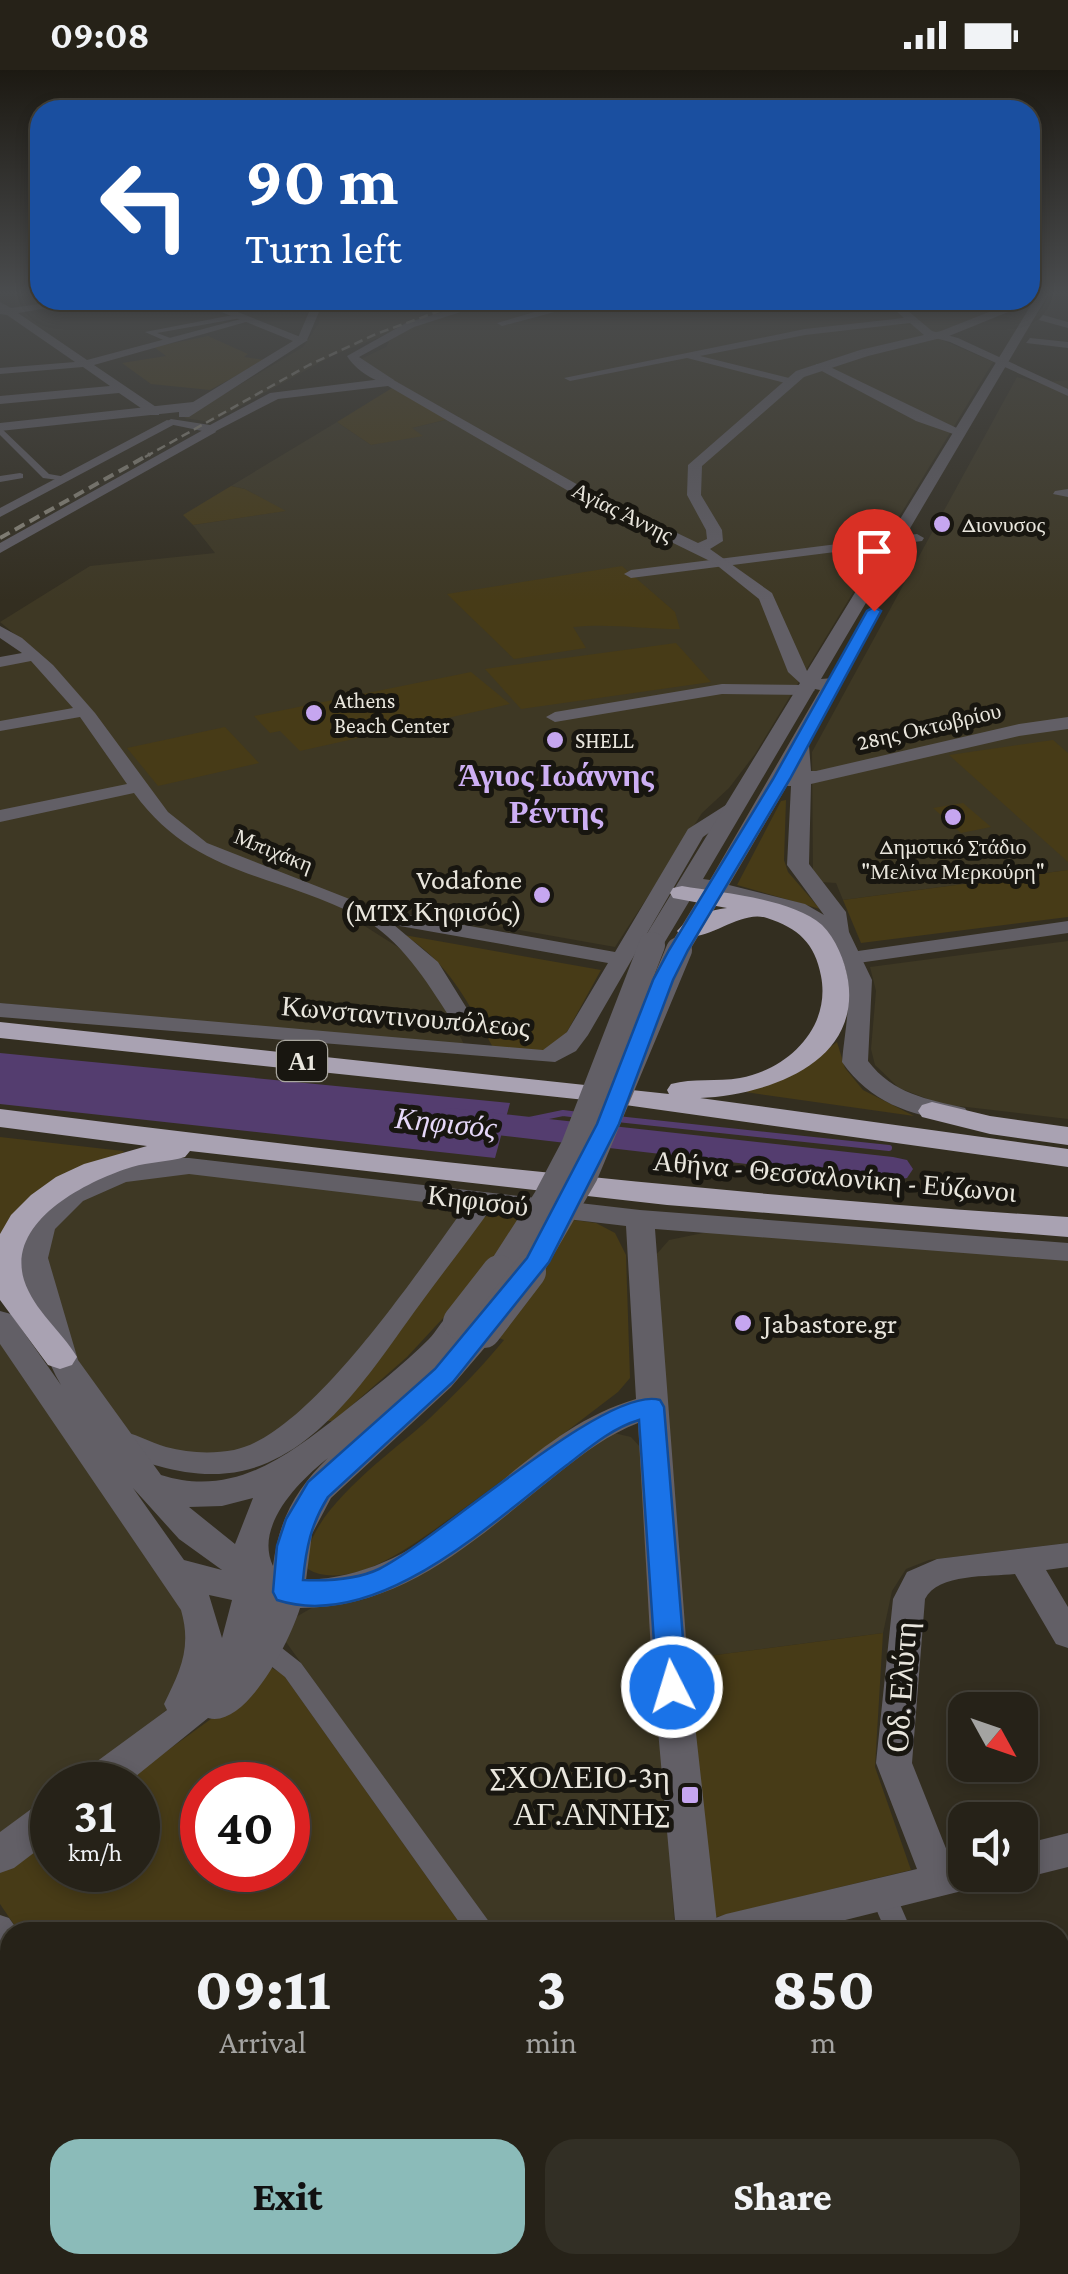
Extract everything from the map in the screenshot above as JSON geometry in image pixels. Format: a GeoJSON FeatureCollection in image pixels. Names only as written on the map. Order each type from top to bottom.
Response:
{"type":"FeatureCollection","features":[{"type":"Feature","properties":{"kind":"highway"},"geometry":{"type":"LineString","coordinates":[[604,1093],[751,1084],[793,1065],[819,1042],[830,1024],[837,995],[827,952],[809,928],[714,893],[685,887]]}},
{"type":"Feature","properties":{"kind":"highway"},"geometry":{"type":"LineString","coordinates":[[674,942],[716,918],[767,913]]}},
{"type":"Feature","properties":{"kind":"highway","name":"Αθήνα - Θεσσαλονίκη - Εύζωνοι"},"geometry":{"type":"LineString","coordinates":[[0,1030],[604,1093],[1068,1158]]}},
{"type":"Feature","properties":{"kind":"highway"},"geometry":{"type":"LineString","coordinates":[[932,1111],[990,1125],[1068,1136]]}},
{"type":"Feature","properties":{"kind":"highway","name":"Αθήνα - Θεσσαλονίκη - Εύζωνοι"},"geometry":{"type":"LineString","coordinates":[[0,1118],[428,1172],[863,1214],[1068,1228]]}},
{"type":"Feature","properties":{"kind":"highway"},"geometry":{"type":"LineString","coordinates":[[60,1357],[24,1310],[6,1274],[10,1237],[24,1216],[72,1178],[118,1160],[163,1152],[243,1150]]}},
{"type":"Feature","properties":{"kind":"street"},"geometry":{"type":"LineString","coordinates":[[0,400],[46,396]]}},
{"type":"Feature","properties":{"kind":"street"},"geometry":{"type":"LineString","coordinates":[[132,396],[155,412]]}},
{"type":"Feature","properties":{"kind":"street"},"geometry":{"type":"LineString","coordinates":[[0,513],[214,396]]}},
{"type":"Feature","properties":{"kind":"street"},"geometry":{"type":"LineString","coordinates":[[0,549],[276,396]]}},
{"type":"Feature","properties":{"kind":"street","name":"Αγίας Άννης"},"geometry":{"type":"LineString","coordinates":[[414,396],[589,498],[720,560],[766,597],[816,681]]}},
{"type":"Feature","properties":{"kind":"street"},"geometry":{"type":"LineString","coordinates":[[698,549],[714,541],[714,530],[694,495],[694,465],[773,396]]}},
{"type":"Feature","properties":{"kind":"street"},"geometry":{"type":"LineString","coordinates":[[877,396],[959,432]]}},
{"type":"Feature","properties":{"kind":"street"},"geometry":{"type":"LineString","coordinates":[[126,1762],[198,1703],[220,1679],[264,1584],[292,1546],[300,1519],[318,1489],[421,1398],[472,1327],[537,1262],[608,1124],[663,980],[685,887],[816,681],[983,396]]}},
{"type":"Feature","properties":{"kind":"street"},"geometry":{"type":"LineString","coordinates":[[906,556],[988,396]]}},
{"type":"Feature","properties":{"kind":"street"},"geometry":{"type":"LineString","coordinates":[[0,428],[155,412],[212,429]]}},
{"type":"Feature","properties":{"kind":"street"},"geometry":{"type":"LineString","coordinates":[[0,428],[46,476],[63,478]]}},
{"type":"Feature","properties":{"kind":"street"},"geometry":{"type":"LineString","coordinates":[[17,472],[1,480],[27,498]]}},
{"type":"Feature","properties":{"kind":"street"},"geometry":{"type":"LineString","coordinates":[[631,574],[917,538]]}},
{"type":"Feature","properties":{"kind":"street","name":"Μπιχάκη"},"geometry":{"type":"LineString","coordinates":[[0,631],[32,656],[83,711],[138,788],[188,841],[370,914],[620,959]]}},
{"type":"Feature","properties":{"kind":"street"},"geometry":{"type":"LineString","coordinates":[[0,662],[32,656]]}},
{"type":"Feature","properties":{"kind":"street"},"geometry":{"type":"LineString","coordinates":[[726,673],[816,681]]}},
{"type":"Feature","properties":{"kind":"street"},"geometry":{"type":"LineString","coordinates":[[555,718],[722,690],[816,681]]}},
{"type":"Feature","properties":{"kind":"street"},"geometry":{"type":"LineString","coordinates":[[816,681],[791,780],[798,865],[835,912],[838,932],[862,991],[852,1050],[855,1062],[884,1091],[932,1111],[1068,1127]]}},
{"type":"Feature","properties":{"kind":"street"},"geometry":{"type":"LineString","coordinates":[[0,726],[83,711]]}},
{"type":"Feature","properties":{"kind":"street","name":"28ης Οκτωβρίου"},"geometry":{"type":"LineString","coordinates":[[791,780],[1068,723]]}},
{"type":"Feature","properties":{"kind":"street"},"geometry":{"type":"LineString","coordinates":[[756,775],[791,780]]}},
{"type":"Feature","properties":{"kind":"street"},"geometry":{"type":"LineString","coordinates":[[674,942],[714,893],[791,780]]}},
{"type":"Feature","properties":{"kind":"street"},"geometry":{"type":"LineString","coordinates":[[0,816],[138,788]]}},
{"type":"Feature","properties":{"kind":"street","name":"Κωνσταντινουπόλεως"},"geometry":{"type":"LineString","coordinates":[[0,1010],[535,1058],[568,1046],[696,833],[736,807]]}},
{"type":"Feature","properties":{"kind":"street"},"geometry":{"type":"LineString","coordinates":[[714,893],[797,909],[838,932]]}},
{"type":"Feature","properties":{"kind":"street"},"geometry":{"type":"LineString","coordinates":[[370,914],[430,967],[468,1028]]}},
{"type":"Feature","properties":{"kind":"street"},"geometry":{"type":"LineString","coordinates":[[850,958],[1068,927]]}},
{"type":"Feature","properties":{"kind":"street","name":"Κηφισού"},"geometry":{"type":"LineString","coordinates":[[264,1584],[192,1531],[152,1485],[60,1357],[34,1268],[38,1238],[62,1205],[118,1176],[154,1167],[189,1166],[640,1219],[1068,1252]]}},
{"type":"Feature","properties":{"kind":"street"},"geometry":{"type":"LineString","coordinates":[[118,1440],[169,1461],[210,1465],[242,1460],[291,1437],[333,1400],[483,1202]]}},
{"type":"Feature","properties":{"kind":"street"},"geometry":{"type":"LineString","coordinates":[[640,1219],[668,1652],[695,1922]]}},
{"type":"Feature","properties":{"kind":"street"},"geometry":{"type":"LineString","coordinates":[[0,1321],[198,1606],[206,1628],[206,1647],[193,1690],[150,1744]]}},
{"type":"Feature","properties":{"kind":"street"},"geometry":{"type":"LineString","coordinates":[[150,1744],[224,1698],[242,1682],[265,1648],[264,1584],[254,1532],[271,1496],[295,1467],[442,1345],[472,1327]]}},
{"type":"Feature","properties":{"kind":"street"},"geometry":{"type":"LineString","coordinates":[[172,1570],[333,1593],[384,1580],[454,1536],[594,1431],[622,1415],[651,1407]]}},
{"type":"Feature","properties":{"kind":"street"},"geometry":{"type":"LineString","coordinates":[[152,1485],[173,1493],[213,1496],[249,1488],[295,1467]]}},
{"type":"Feature","properties":{"kind":"street","name":"Οδ. Ελύτη"},"geometry":{"type":"LineString","coordinates":[[948,1870],[894,1764],[908,1599],[926,1575],[1068,1555]]}},
{"type":"Feature","properties":{"kind":"street"},"geometry":{"type":"LineString","coordinates":[[1023,1560],[1068,1634]]}},
{"type":"Feature","properties":{"kind":"street"},"geometry":{"type":"LineString","coordinates":[[265,1648],[293,1670],[474,1922]]}},
{"type":"Feature","properties":{"kind":"street"},"geometry":{"type":"LineString","coordinates":[[0,1855],[30,1832]]}},
{"type":"Feature","properties":{"kind":"street"},"geometry":{"type":"LineString","coordinates":[[1038,1858],[1068,1850]]}},
{"type":"Feature","properties":{"kind":"street"},"geometry":{"type":"LineString","coordinates":[[768,1922],[948,1879]]}},
{"type":"Feature","properties":{"kind":"street"},"geometry":{"type":"LineString","coordinates":[[883,1895],[895,1922]]}},
{"type":"Feature","properties":{"kind":"shaded area"},"geometry":{"type":"Polygon","coordinates":[[[221,396],[259,396],[211,422],[184,418],[221,396]]]}},
{"type":"Feature","properties":{"kind":"shaded area"},"geometry":{"type":"Polygon","coordinates":[[[379,396],[406,396],[449,419],[412,428],[423,436],[371,445],[337,422],[379,396]]]}},
{"type":"Feature","properties":{"kind":"shaded area"},"geometry":{"type":"Polygon","coordinates":[[[421,396],[972,396],[755,754],[729,788],[702,813],[615,947],[362,902],[344,913],[401,949],[433,985],[465,1046],[0,1003],[0,664],[42,657],[0,622],[90,566],[215,553],[193,525],[284,511],[245,489],[231,486],[337,422],[371,445],[421,435],[411,428],[459,417],[421,396]]]}},
{"type":"Feature","properties":{"kind":"shaded area"},"geometry":{"type":"Polygon","coordinates":[[[1007,396],[1068,396],[1068,870],[843,900],[836,883],[820,882],[813,872],[812,752],[1007,396]]]}},
{"type":"Feature","properties":{"kind":"shaded area"},"geometry":{"type":"Polygon","coordinates":[[[231,486],[245,489],[286,511],[193,525],[183,515],[231,486]]]}},
{"type":"Feature","properties":{"kind":"shaded area"},"geometry":{"type":"Polygon","coordinates":[[[622,566],[675,612],[680,629],[573,627],[586,648],[514,659],[447,594],[622,566]]]}},
{"type":"Feature","properties":{"kind":"shaded area"},"geometry":{"type":"Polygon","coordinates":[[[676,643],[711,682],[521,709],[485,669],[676,643]]]}},
{"type":"Feature","properties":{"kind":"shaded area"},"geometry":{"type":"Polygon","coordinates":[[[471,672],[510,704],[300,751],[280,731],[270,733],[254,716],[471,672]]]}},
{"type":"Feature","properties":{"kind":"shaded area"},"geometry":{"type":"Polygon","coordinates":[[[225,727],[259,763],[158,786],[127,748],[225,727]]]}},
{"type":"Feature","properties":{"kind":"shaded area"},"geometry":{"type":"Polygon","coordinates":[[[1053,740],[1068,753],[1068,862],[949,755],[1053,740]]]}},
{"type":"Feature","properties":{"kind":"shaded area"},"geometry":{"type":"Polygon","coordinates":[[[786,800],[784,860],[788,872],[820,909],[737,885],[781,801],[786,800]]]}},
{"type":"Feature","properties":{"kind":"shaded area"},"geometry":{"type":"Polygon","coordinates":[[[963,803],[991,827],[961,833],[933,808],[963,803]]]}},
{"type":"Feature","properties":{"kind":"shaded area"},"geometry":{"type":"Polygon","coordinates":[[[1068,870],[1068,917],[861,943],[843,900],[1068,870]]]}},
{"type":"Feature","properties":{"kind":"shaded area"},"geometry":{"type":"Polygon","coordinates":[[[404,935],[601,970],[563,1039],[541,1052],[495,1051],[446,972],[404,935]]]}},
{"type":"Feature","properties":{"kind":"shaded area"},"geometry":{"type":"Polygon","coordinates":[[[1068,941],[1068,1119],[941,1104],[899,1088],[875,1065],[871,1049],[876,991],[870,967],[1068,941]]]}},
{"type":"Feature","properties":{"kind":"shaded area"},"geometry":{"type":"Polygon","coordinates":[[[837,1042],[845,1068],[863,1090],[914,1116],[745,1092],[800,1070],[837,1042]]]}},
{"type":"Feature","properties":{"kind":"shaded area"},"geometry":{"type":"Polygon","coordinates":[[[0,1137],[123,1151],[124,1152],[0,1237],[0,1137]]]}},
{"type":"Feature","properties":{"kind":"shaded area"},"geometry":{"type":"Polygon","coordinates":[[[188,1170],[473,1205],[326,1397],[254,1449],[190,1458],[129,1436],[70,1351],[41,1266],[60,1214],[104,1185],[188,1170]]]}},
{"type":"Feature","properties":{"kind":"shaded area"},"geometry":{"type":"Polygon","coordinates":[[[498,1210],[596,1223],[615,1233],[626,1255],[630,1378],[618,1392],[519,1468],[396,1555],[350,1574],[315,1573],[308,1569],[309,1549],[333,1507],[440,1409],[504,1340],[445,1316],[407,1357],[334,1421],[327,1421],[483,1218],[498,1210]]]}},
{"type":"Feature","properties":{"kind":"shaded area"},"geometry":{"type":"Polygon","coordinates":[[[708,1232],[1068,1259],[1068,1543],[929,1560],[906,1569],[892,1591],[883,1633],[685,1659],[655,1256],[669,1240],[708,1232]]]}},
{"type":"Feature","properties":{"kind":"shaded area"},"geometry":{"type":"Polygon","coordinates":[[[0,1337],[195,1630],[169,1708],[101,1762],[30,1762],[30,1817],[0,1841],[0,1337]]]}},
{"type":"Feature","properties":{"kind":"shaded area"},"geometry":{"type":"Polygon","coordinates":[[[614,1433],[631,1437],[642,1449],[674,1922],[487,1922],[284,1634],[296,1617],[315,1606],[362,1600],[402,1583],[585,1449],[614,1433]]]}},
{"type":"Feature","properties":{"kind":"shaded area"},"geometry":{"type":"Polygon","coordinates":[[[883,1633],[875,1767],[911,1870],[712,1918],[685,1659],[883,1633]]]}},
{"type":"Feature","properties":{"kind":"shaded area"},"geometry":{"type":"Polygon","coordinates":[[[268,1666],[283,1674],[459,1922],[12,1922],[0,1904],[0,1873],[30,1850],[30,1892],[160,1892],[160,1762],[152,1762],[226,1708],[268,1666]]]}},
{"type":"Feature","properties":{"kind":"water"},"geometry":{"type":"Polygon","coordinates":[[[0,1053],[510,1103],[495,1158],[0,1104],[0,1053]]]}},
{"type":"Feature","properties":{"kind":"waterway"},"geometry":{"type":"LineString","coordinates":[[505,1125],[563,1113],[579,1115]]}},
{"type":"Feature","properties":{"kind":"waterway"},"geometry":{"type":"LineString","coordinates":[[617,1119],[889,1148]]}},
{"type":"Feature","properties":{"kind":"waterway","name":"Κηφισός"},"geometry":{"type":"LineString","coordinates":[[450,1120],[893,1169]]}},
{"type":"Feature","properties":{"kind":"railway"},"geometry":{"type":"LineString","coordinates":[[145,457],[254,396]]}},
{"type":"Feature","properties":{"kind":"railway"},"geometry":{"type":"LineString","coordinates":[[0,538],[150,454]]}},
{"type":"Feature","properties":{"kind":"place","name":"Διονυσος"},"geometry":{"type":"Point","coordinates":[942,524]}},
{"type":"Feature","properties":{"kind":"place","name":"Athens Beach Center"},"geometry":{"type":"Point","coordinates":[314,713]}},
{"type":"Feature","properties":{"kind":"place","name":"SHELL"},"geometry":{"type":"Point","coordinates":[555,740]}},
{"type":"Feature","properties":{"kind":"place","name":"Δημοτικό Στάδιο \"Μελίνα Μερκούρη\""},"geometry":{"type":"Point","coordinates":[953,817]}},
{"type":"Feature","properties":{"kind":"place","name":"Vodafone (MTX Κηφισός)"},"geometry":{"type":"Point","coordinates":[542,895]}},
{"type":"Feature","properties":{"kind":"place","name":"Jabastore.gr"},"geometry":{"type":"Point","coordinates":[743,1323]}},
{"type":"Feature","properties":{"kind":"place","name":"ΣΧΟΛΕΙΟ-3η ΑΓ.ΑΝΝΗΣ"},"geometry":{"type":"Point","coordinates":[690,1795]}},
{"type":"Feature","properties":{"kind":"district","name":"Άγιος Ιωάννης Ρέντης"},"geometry":{"type":"Point","coordinates":[556,794]}},
{"type":"Feature","properties":{"kind":"route"},"geometry":{"type":"LineString","coordinates":[[672,1687],[651,1407],[622,1415],[594,1431],[446,1542],[384,1580],[333,1593],[287,1592],[292,1546],[300,1519],[318,1489],[444,1376],[537,1262],[608,1124],[678,950],[782,779],[813,716],[874,611]]}}]}
